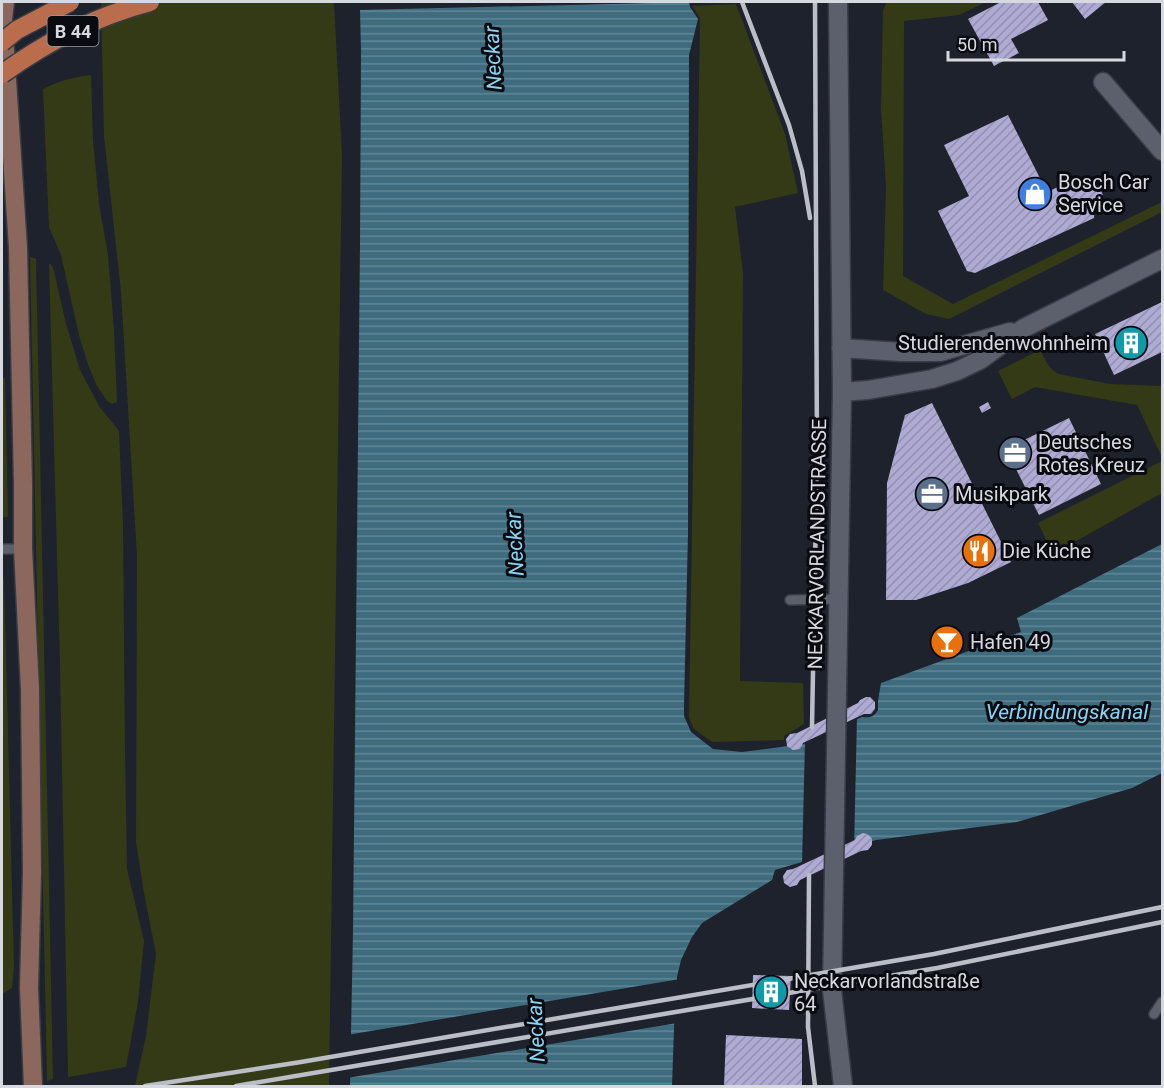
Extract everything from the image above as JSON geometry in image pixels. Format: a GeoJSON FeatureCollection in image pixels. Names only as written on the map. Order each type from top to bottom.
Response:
{"type":"FeatureCollection","features":[{"type":"Feature","properties":{"kind":"main road","name":"B 44"},"geometry":{"type":"LineString","coordinates":[[2,42],[17,30],[70,2]]}},
{"type":"Feature","properties":{"kind":"main road","name":"B 44"},"geometry":{"type":"LineString","coordinates":[[2,74],[69,33],[105,16],[150,2]]}},
{"type":"Feature","properties":{"kind":"street","name":"NECKARVORLANDSTRASSE"},"geometry":{"type":"LineString","coordinates":[[838,2],[842,392],[832,990],[843,1086]]}},
{"type":"Feature","properties":{"kind":"street"},"geometry":{"type":"LineString","coordinates":[[3,12],[18,248],[23,549],[30,689],[32,872],[29,988],[33,1086]]}},
{"type":"Feature","properties":{"kind":"street"},"geometry":{"type":"LineString","coordinates":[[1103,82],[1162,151]]}},
{"type":"Feature","properties":{"kind":"street"},"geometry":{"type":"LineString","coordinates":[[841,348],[940,352],[973,344],[1024,328],[1162,259]]}},
{"type":"Feature","properties":{"kind":"street"},"geometry":{"type":"LineString","coordinates":[[842,392],[932,379],[957,371],[980,360],[1024,328]]}},
{"type":"Feature","properties":{"kind":"lane"},"geometry":{"type":"LineString","coordinates":[[2,549],[23,549]]}},
{"type":"Feature","properties":{"kind":"lane"},"geometry":{"type":"LineString","coordinates":[[789,600],[838,599]]}},
{"type":"Feature","properties":{"kind":"lane"},"geometry":{"type":"LineString","coordinates":[[1154,1014],[1162,1002]]}},
{"type":"Feature","properties":{"kind":"green space"},"geometry":{"type":"Polygon","coordinates":[[[101,2],[334,2],[342,156],[329,1086],[135,1086],[146,1036],[156,954],[136,842],[137,556],[121,292],[104,136],[101,2]]]}},
{"type":"Feature","properties":{"kind":"green space"},"geometry":{"type":"Polygon","coordinates":[[[887,2],[986,2],[959,15],[904,21],[903,276],[953,304],[1162,202],[1162,212],[949,319],[926,314],[883,290],[886,187],[881,108],[883,10],[887,2]]]}},
{"type":"Feature","properties":{"kind":"green space"},"geometry":{"type":"Polygon","coordinates":[[[736,4],[785,134],[798,193],[735,207],[743,273],[740,681],[803,683],[804,724],[784,736],[784,740],[712,742],[694,729],[689,718],[700,18],[692,6],[736,4]]]}},
{"type":"Feature","properties":{"kind":"green space"},"geometry":{"type":"Polygon","coordinates":[[[91,75],[93,140],[99,204],[108,255],[114,330],[117,402],[112,404],[107,401],[97,386],[88,365],[61,255],[49,227],[43,89],[66,80],[91,75]]]}},
{"type":"Feature","properties":{"kind":"green space"},"geometry":{"type":"Polygon","coordinates":[[[30,257],[36,259],[53,1079],[47,1081],[30,257]]]}},
{"type":"Feature","properties":{"kind":"green space"},"geometry":{"type":"Polygon","coordinates":[[[49,263],[54,271],[66,324],[80,370],[99,406],[119,431],[123,525],[127,869],[144,941],[138,1002],[126,1067],[68,1077],[60,665],[49,263]]]}},
{"type":"Feature","properties":{"kind":"green space"},"geometry":{"type":"Polygon","coordinates":[[[1040,350],[1050,367],[1059,374],[1110,384],[1162,386],[1162,457],[1137,405],[1035,387],[1012,399],[998,371],[1040,350]]]}},
{"type":"Feature","properties":{"kind":"green space"},"geometry":{"type":"Polygon","coordinates":[[[2,378],[5,378],[8,517],[2,517],[2,378]]]}},
{"type":"Feature","properties":{"kind":"green space"},"geometry":{"type":"Polygon","coordinates":[[[1162,461],[1162,493],[1053,554],[1038,523],[1162,461]]]}},
{"type":"Feature","properties":{"kind":"green space"},"geometry":{"type":"Polygon","coordinates":[[[2,571],[14,966],[12,988],[2,994],[2,571]]]}},
{"type":"Feature","properties":{"kind":"water"},"geometry":{"type":"Polygon","coordinates":[[[689,2],[698,19],[689,55],[688,533],[684,716],[691,732],[713,749],[742,752],[804,744],[862,717],[873,716],[878,710],[881,683],[1021,632],[1017,618],[1162,544],[1162,773],[1132,788],[1017,822],[876,840],[775,870],[772,880],[702,923],[681,960],[675,1001],[672,1086],[350,1086],[360,244],[360,9],[689,2]]]}},
{"type":"Feature","properties":{"kind":"pier"},"geometry":{"type":"Polygon","coordinates":[[[356,2],[692,2],[357,10],[356,2]]]}},
{"type":"Feature","properties":{"kind":"pier"},"geometry":{"type":"Polygon","coordinates":[[[857,716],[854,850],[802,865],[805,741],[857,716]]]}},
{"type":"Feature","properties":{"kind":"pier"},"geometry":{"type":"Polygon","coordinates":[[[680,979],[677,1023],[347,1078],[347,1035],[680,979]]]}},
{"type":"Feature","properties":{"kind":"building"},"geometry":{"type":"Polygon","coordinates":[[[1001,2],[1038,2],[1048,20],[1011,39],[1019,53],[994,66],[968,19],[1001,2]]]}},
{"type":"Feature","properties":{"kind":"building"},"geometry":{"type":"Polygon","coordinates":[[[1072,2],[1106,2],[1085,19],[1072,2]]]}},
{"type":"Feature","properties":{"kind":"building","name":"Bosch Car Service"},"geometry":{"type":"Polygon","coordinates":[[[1008,115],[1047,192],[1075,179],[1079,185],[1094,177],[1103,195],[1095,199],[1094,218],[975,273],[967,271],[938,211],[969,196],[944,145],[1008,115]]]}},
{"type":"Feature","properties":{"kind":"building","name":"Studierendenwohnheim"},"geometry":{"type":"Polygon","coordinates":[[[1162,302],[1162,352],[1114,375],[1095,334],[1162,302]]]}},
{"type":"Feature","properties":{"kind":"building"},"geometry":{"type":"Polygon","coordinates":[[[988,402],[991,408],[982,413],[979,407],[988,402]]]}},
{"type":"Feature","properties":{"kind":"building","name":"Musikpark"},"geometry":{"type":"Polygon","coordinates":[[[932,403],[1011,562],[968,583],[916,600],[886,600],[887,483],[905,415],[932,403]]]}},
{"type":"Feature","properties":{"kind":"building"},"geometry":{"type":"Polygon","coordinates":[[[1069,418],[1101,484],[1039,515],[1006,449],[1069,418]]]}},
{"type":"Feature","properties":{"kind":"building"},"geometry":{"type":"Polygon","coordinates":[[[870,697],[875,702],[875,709],[871,714],[864,714],[803,743],[800,749],[793,750],[787,746],[786,739],[790,734],[797,733],[870,697]]]}},
{"type":"Feature","properties":{"kind":"building"},"geometry":{"type":"Polygon","coordinates":[[[863,833],[872,838],[872,845],[868,850],[861,851],[800,880],[797,885],[790,887],[784,883],[783,876],[787,870],[855,840],[863,833]]]}},
{"type":"Feature","properties":{"kind":"building","name":"Neckarvorlandstraße 64"},"geometry":{"type":"Polygon","coordinates":[[[753,975],[791,976],[789,1010],[752,1008],[753,975]]]}},
{"type":"Feature","properties":{"kind":"building"},"geometry":{"type":"Polygon","coordinates":[[[726,1035],[802,1039],[802,1086],[724,1086],[726,1035]]]}},
{"type":"Feature","properties":{"kind":"railway"},"geometry":{"type":"LineString","coordinates":[[742,2],[789,125],[802,171],[810,218]]}},
{"type":"Feature","properties":{"kind":"railway"},"geometry":{"type":"LineString","coordinates":[[812,727],[817,456],[815,2]]}},
{"type":"Feature","properties":{"kind":"railway"},"geometry":{"type":"LineString","coordinates":[[809,875],[808,1027],[815,1086]]}},
{"type":"Feature","properties":{"kind":"railway"},"geometry":{"type":"LineString","coordinates":[[145,1086],[301,1062],[934,954],[1162,907]]}},
{"type":"Feature","properties":{"kind":"railway"},"geometry":{"type":"LineString","coordinates":[[236,1086],[937,968],[1162,922]]}},
{"type":"Feature","properties":{"kind":"place","name":"Bosch Car Service"},"geometry":{"type":"Point","coordinates":[1035,194]}},
{"type":"Feature","properties":{"kind":"place","name":"Studierendenwohnheim"},"geometry":{"type":"Point","coordinates":[1131,343]}},
{"type":"Feature","properties":{"kind":"place","name":"Deutsches Rotes Kreuz"},"geometry":{"type":"Point","coordinates":[1015,453]}},
{"type":"Feature","properties":{"kind":"place","name":"Musikpark"},"geometry":{"type":"Point","coordinates":[932,494]}},
{"type":"Feature","properties":{"kind":"place","name":"Die Küche"},"geometry":{"type":"Point","coordinates":[979,551]}},
{"type":"Feature","properties":{"kind":"place","name":"Hafen 49"},"geometry":{"type":"Point","coordinates":[947,642]}},
{"type":"Feature","properties":{"kind":"place","name":"Neckarvorlandstraße 64"},"geometry":{"type":"Point","coordinates":[771,992]}},
{"type":"Feature","properties":{"kind":"water label","name":"Neckar"},"geometry":{"type":"Point","coordinates":[493,58]}},
{"type":"Feature","properties":{"kind":"water label","name":"Neckar"},"geometry":{"type":"Point","coordinates":[515,544]}},
{"type":"Feature","properties":{"kind":"water label","name":"Verbindungskanal"},"geometry":{"type":"Point","coordinates":[1067,712]}},
{"type":"Feature","properties":{"kind":"water label","name":"Neckar"},"geometry":{"type":"Point","coordinates":[536,1030]}}]}
